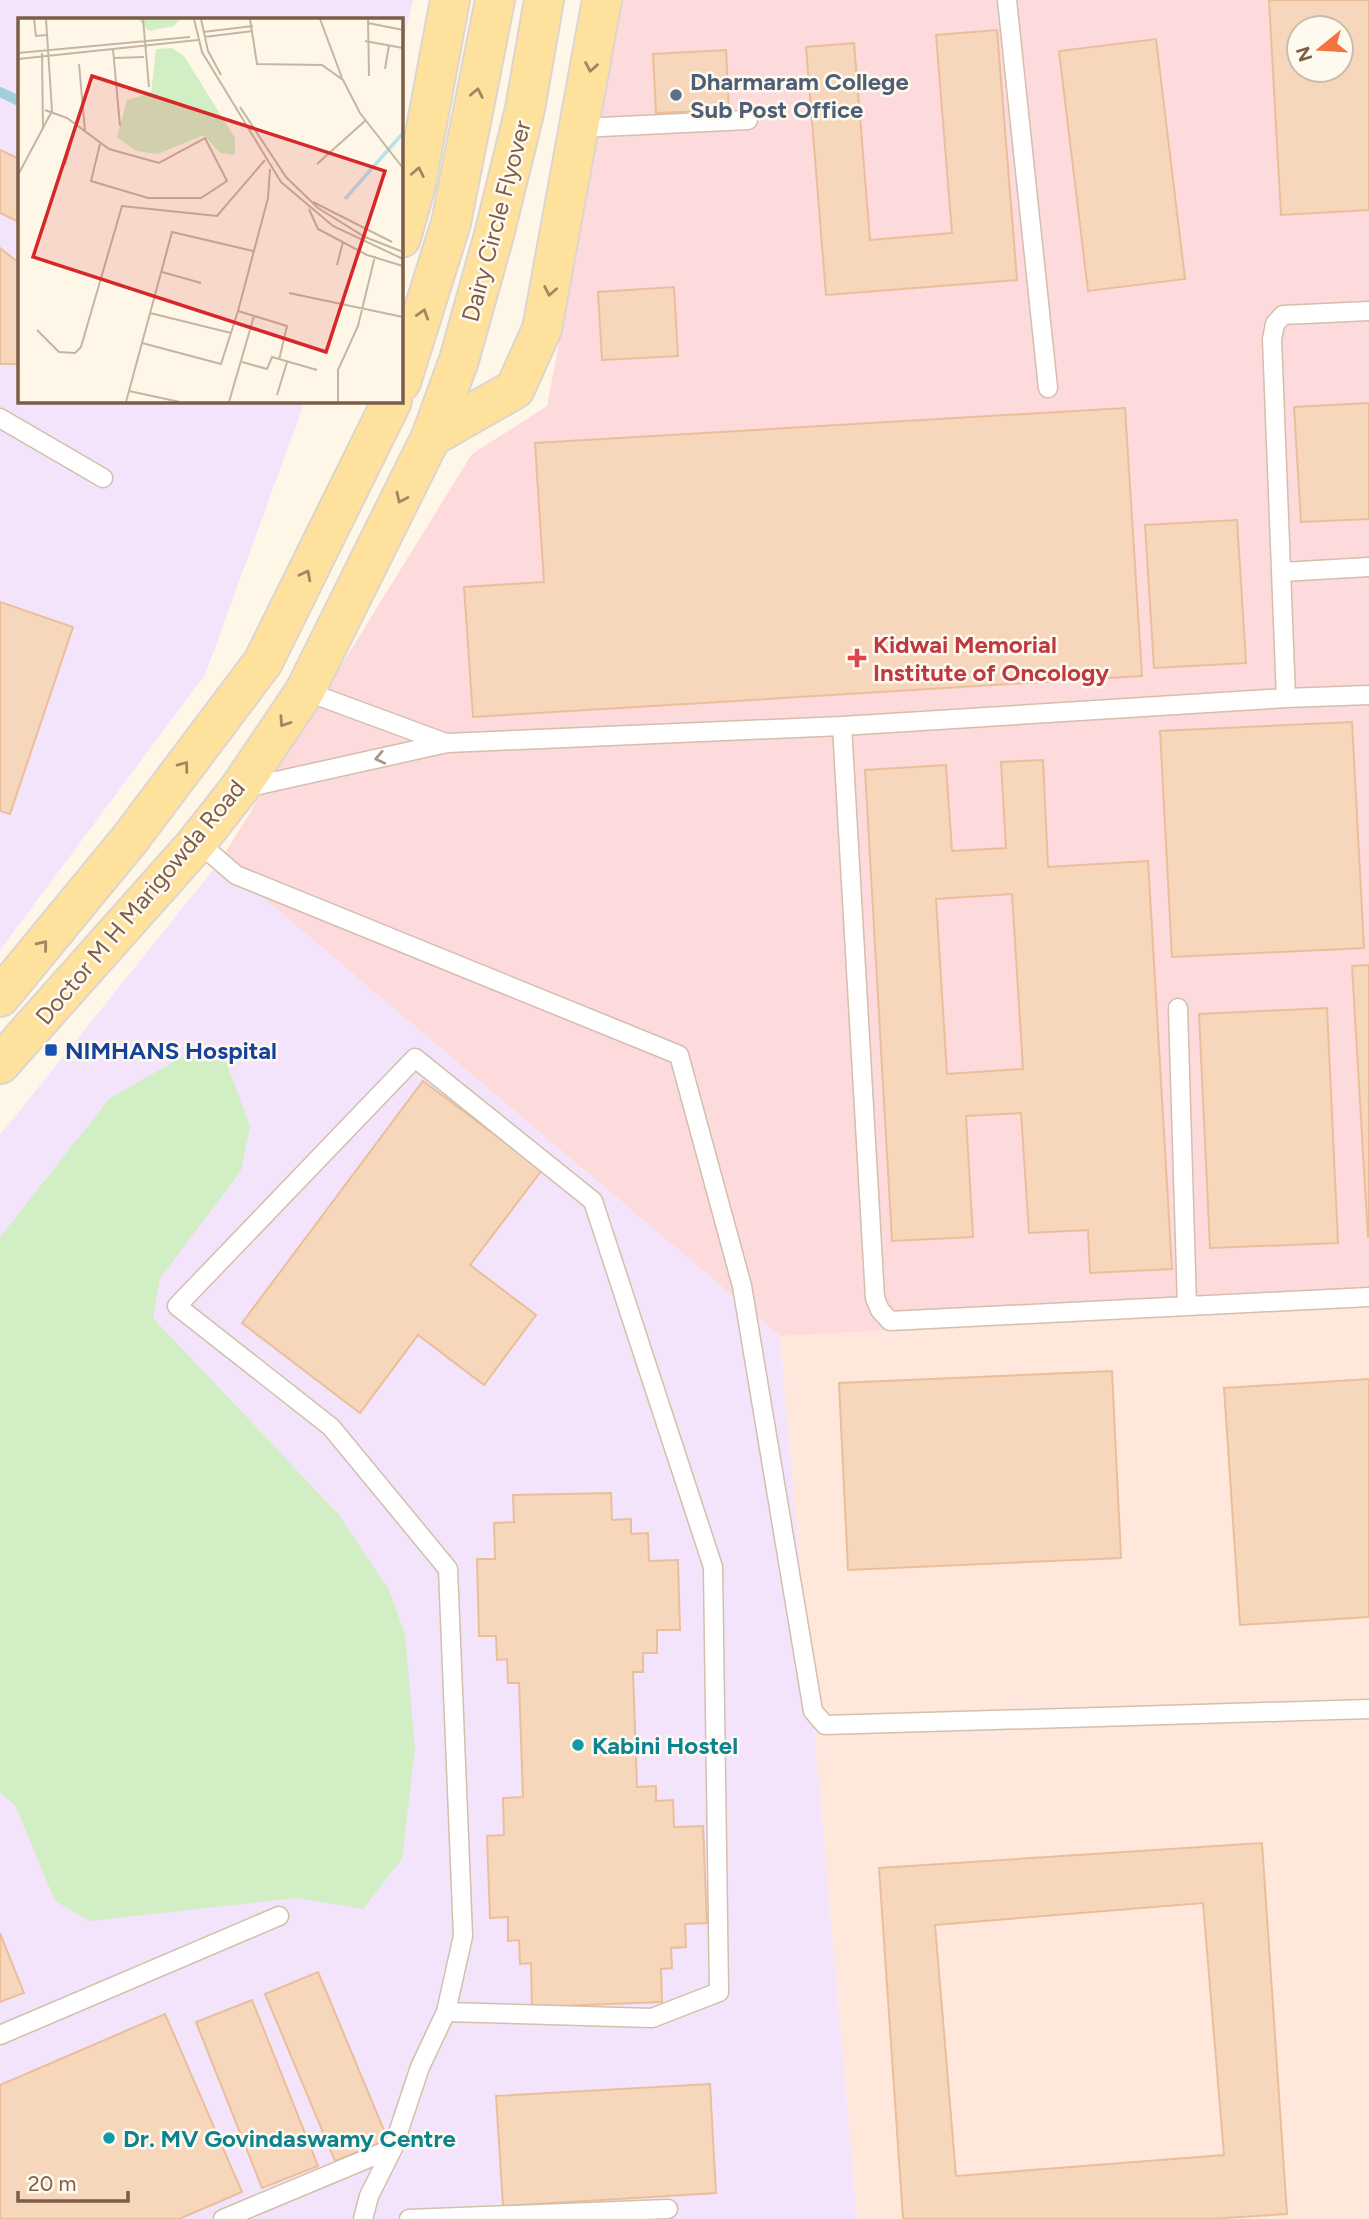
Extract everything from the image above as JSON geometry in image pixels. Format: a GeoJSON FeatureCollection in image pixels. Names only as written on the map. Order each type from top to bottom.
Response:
{"type":"FeatureCollection","features":[{"type":"Feature","properties":{"kind":"main road"},"geometry":{"type":"LineString","coordinates":[[402,234],[415,188],[450,0]]}},
{"type":"Feature","properties":{"kind":"main road","name":"Dairy Circle Flyover"},"geometry":{"type":"LineString","coordinates":[[402,379],[451,223],[495,0]]}},
{"type":"Feature","properties":{"kind":"main road","name":"Dairy Circle Flyover"},"geometry":{"type":"LineString","coordinates":[[431,437],[458,360],[494,235],[525,109],[544,0]]}},
{"type":"Feature","properties":{"kind":"main road"},"geometry":{"type":"LineString","coordinates":[[431,437],[515,390],[542,330],[602,0]]}},
{"type":"Feature","properties":{"kind":"main road"},"geometry":{"type":"LineString","coordinates":[[368,402],[372,444]]}},
{"type":"Feature","properties":{"kind":"main road"},"geometry":{"type":"LineString","coordinates":[[372,444],[392,402]]}},
{"type":"Feature","properties":{"kind":"main road","name":"Doctor M H Marigowda Road"},"geometry":{"type":"LineString","coordinates":[[0,1064],[194,846],[239,789],[305,691],[431,437]]}},
{"type":"Feature","properties":{"kind":"main road","name":"Doctor M H Marigowda Road"},"geometry":{"type":"LineString","coordinates":[[0,998],[130,839],[263,662],[372,444]]}},
{"type":"Feature","properties":{"kind":"lane"},"geometry":{"type":"LineString","coordinates":[[1007,0],[1048,388]]}},
{"type":"Feature","properties":{"kind":"lane"},"geometry":{"type":"LineString","coordinates":[[580,128],[748,120]]}},
{"type":"Feature","properties":{"kind":"lane"},"geometry":{"type":"LineString","coordinates":[[1286,698],[1272,339],[1275,324],[1283,315],[1369,311]]}},
{"type":"Feature","properties":{"kind":"lane"},"geometry":{"type":"LineString","coordinates":[[0,418],[103,478]]}},
{"type":"Feature","properties":{"kind":"lane"},"geometry":{"type":"LineString","coordinates":[[1282,572],[1369,567]]}},
{"type":"Feature","properties":{"kind":"lane"},"geometry":{"type":"LineString","coordinates":[[305,691],[447,743]]}},
{"type":"Feature","properties":{"kind":"lane"},"geometry":{"type":"LineString","coordinates":[[239,789],[447,743],[842,726],[1369,695]]}},
{"type":"Feature","properties":{"kind":"lane"},"geometry":{"type":"LineString","coordinates":[[842,726],[875,1298],[880,1310],[890,1321],[1369,1297]]}},
{"type":"Feature","properties":{"kind":"lane"},"geometry":{"type":"LineString","coordinates":[[194,846],[207,850],[236,875],[679,1055],[742,1286],[813,1711],[825,1725],[1369,1709]]}},
{"type":"Feature","properties":{"kind":"lane"},"geometry":{"type":"LineString","coordinates":[[1178,1008],[1187,1306]]}},
{"type":"Feature","properties":{"kind":"lane"},"geometry":{"type":"LineString","coordinates":[[363,2219],[369,2196],[393,2148],[420,2067],[446,2012],[463,1936],[448,1569],[331,1427],[177,1306],[415,1059],[593,1201],[713,1567],[719,1992],[652,2018],[446,2012]]}},
{"type":"Feature","properties":{"kind":"lane"},"geometry":{"type":"LineString","coordinates":[[0,2035],[279,1916]]}},
{"type":"Feature","properties":{"kind":"lane"},"geometry":{"type":"LineString","coordinates":[[223,2219],[393,2148]]}},
{"type":"Feature","properties":{"kind":"lane"},"geometry":{"type":"LineString","coordinates":[[409,2219],[668,2209]]}},
{"type":"Feature","properties":{"kind":"shaded area"},"geometry":{"type":"Polygon","coordinates":[[[0,0],[413,0],[402,47],[402,18],[18,18],[18,402],[305,402],[205,675],[0,950],[0,0]]]}},
{"type":"Feature","properties":{"kind":"shaded area","name":"Kidwai Memorial Institute of Oncology"},"geometry":{"type":"Polygon","coordinates":[[[623,0],[1369,0],[1369,1305],[780,1336],[220,861],[472,454],[547,406],[623,0]]]}},
{"type":"Feature","properties":{"kind":"shaded area"},"geometry":{"type":"Polygon","coordinates":[[[220,861],[780,1336],[857,2219],[0,2219],[0,1135],[220,861]]]}},
{"type":"Feature","properties":{"kind":"shaded area"},"geometry":{"type":"Polygon","coordinates":[[[1369,1305],[1369,2219],[857,2219],[780,1336],[1369,1305]]]}},
{"type":"Feature","properties":{"kind":"green space"},"geometry":{"type":"Polygon","coordinates":[[[182,1057],[226,1061],[250,1126],[241,1171],[160,1278],[153,1318],[339,1515],[389,1590],[405,1634],[415,1748],[402,1859],[363,1909],[297,1898],[89,1921],[55,1901],[15,1805],[0,1793],[0,1237],[110,1098],[182,1057]]]}},
{"type":"Feature","properties":{"kind":"building"},"geometry":{"type":"Polygon","coordinates":[[[1269,0],[1369,0],[1369,210],[1281,215],[1269,0]]]}},
{"type":"Feature","properties":{"kind":"building"},"geometry":{"type":"Polygon","coordinates":[[[997,30],[1017,280],[826,295],[806,47],[854,43],[870,240],[952,233],[936,35],[997,30]]]}},
{"type":"Feature","properties":{"kind":"building"},"geometry":{"type":"Polygon","coordinates":[[[1156,39],[1185,279],[1088,291],[1059,51],[1156,39]]]}},
{"type":"Feature","properties":{"kind":"building"},"geometry":{"type":"Polygon","coordinates":[[[726,50],[729,110],[656,113],[653,54],[726,50]]]}},
{"type":"Feature","properties":{"kind":"building"},"geometry":{"type":"Polygon","coordinates":[[[0,150],[18,159],[18,222],[0,213],[0,150]]]}},
{"type":"Feature","properties":{"kind":"building"},"geometry":{"type":"Polygon","coordinates":[[[0,248],[18,262],[18,364],[0,364],[0,248]]]}},
{"type":"Feature","properties":{"kind":"building"},"geometry":{"type":"Polygon","coordinates":[[[674,287],[678,356],[602,360],[598,292],[674,287]]]}},
{"type":"Feature","properties":{"kind":"building"},"geometry":{"type":"Polygon","coordinates":[[[1369,403],[1369,519],[1301,522],[1294,407],[1369,403]]]}},
{"type":"Feature","properties":{"kind":"building"},"geometry":{"type":"Polygon","coordinates":[[[1125,408],[1142,676],[473,717],[464,587],[544,582],[535,443],[1125,408]]]}},
{"type":"Feature","properties":{"kind":"building"},"geometry":{"type":"Polygon","coordinates":[[[1237,520],[1246,663],[1154,668],[1145,525],[1237,520]]]}},
{"type":"Feature","properties":{"kind":"building"},"geometry":{"type":"Polygon","coordinates":[[[0,602],[73,627],[10,814],[0,811],[0,602]]]}},
{"type":"Feature","properties":{"kind":"building"},"geometry":{"type":"Polygon","coordinates":[[[1352,722],[1364,948],[1172,957],[1160,731],[1352,722]]]}},
{"type":"Feature","properties":{"kind":"building"},"geometry":{"type":"Polygon","coordinates":[[[1043,760],[1048,867],[1148,861],[1172,1269],[1090,1273],[1088,1230],[1029,1233],[1021,1113],[966,1116],[973,1237],[892,1241],[865,770],[946,765],[952,851],[1006,848],[1001,762],[1043,760]],[[1012,894],[936,899],[947,1074],[1023,1069],[1012,894]]]}},
{"type":"Feature","properties":{"kind":"building"},"geometry":{"type":"Polygon","coordinates":[[[1369,965],[1369,1237],[1368,1237],[1352,966],[1369,965]]]}},
{"type":"Feature","properties":{"kind":"building"},"geometry":{"type":"Polygon","coordinates":[[[1327,1008],[1338,1243],[1210,1248],[1199,1014],[1327,1008]]]}},
{"type":"Feature","properties":{"kind":"building"},"geometry":{"type":"Polygon","coordinates":[[[423,1081],[542,1170],[470,1265],[536,1315],[484,1385],[418,1335],[360,1413],[242,1323],[423,1081]]]}},
{"type":"Feature","properties":{"kind":"building"},"geometry":{"type":"Polygon","coordinates":[[[1112,1371],[1121,1558],[848,1570],[839,1383],[1112,1371]]]}},
{"type":"Feature","properties":{"kind":"building"},"geometry":{"type":"Polygon","coordinates":[[[1369,1379],[1369,1617],[1240,1625],[1224,1388],[1369,1379]]]}},
{"type":"Feature","properties":{"kind":"building","name":"Kabini Hostel"},"geometry":{"type":"Polygon","coordinates":[[[611,1493],[612,1520],[631,1519],[631,1534],[648,1533],[649,1561],[678,1560],[680,1630],[657,1630],[657,1653],[643,1653],[643,1672],[633,1672],[637,1787],[656,1786],[656,1801],[673,1800],[674,1827],[703,1826],[707,1923],[685,1924],[686,1947],[671,1948],[672,1968],[661,1969],[662,2002],[532,2007],[531,1963],[520,1964],[519,1940],[508,1941],[508,1917],[490,1918],[487,1836],[504,1835],[503,1798],[523,1797],[519,1683],[508,1683],[507,1659],[497,1660],[496,1636],[479,1636],[477,1559],[495,1559],[494,1523],[514,1522],[513,1495],[611,1493]]]}},
{"type":"Feature","properties":{"kind":"building"},"geometry":{"type":"Polygon","coordinates":[[[1262,1843],[1287,2214],[1210,2219],[903,2219],[879,1868],[1262,1843]],[[1203,1903],[935,1925],[956,2176],[1224,2155],[1203,1903]]]}},
{"type":"Feature","properties":{"kind":"building"},"geometry":{"type":"Polygon","coordinates":[[[0,1933],[24,1993],[0,2002],[0,1933]]]}},
{"type":"Feature","properties":{"kind":"building"},"geometry":{"type":"Polygon","coordinates":[[[318,1972],[388,2140],[335,2161],[265,1994],[318,1972]]]}},
{"type":"Feature","properties":{"kind":"building"},"geometry":{"type":"Polygon","coordinates":[[[252,2000],[318,2166],[262,2188],[196,2022],[252,2000]]]}},
{"type":"Feature","properties":{"kind":"building","name":"Dr. MV Govindaswamy Centre"},"geometry":{"type":"Polygon","coordinates":[[[165,2014],[242,2192],[179,2219],[0,2219],[0,2085],[165,2014]]]}},
{"type":"Feature","properties":{"kind":"building"},"geometry":{"type":"Polygon","coordinates":[[[710,2084],[716,2193],[503,2206],[496,2096],[710,2084]]]}},
{"type":"Feature","properties":{"kind":"waterway"},"geometry":{"type":"LineString","coordinates":[[0,92],[18,101]]}},
{"type":"Feature","properties":{"kind":"place","name":"Dharmaram College Sub Post Office"},"geometry":{"type":"Point","coordinates":[676,95]}},
{"type":"Feature","properties":{"kind":"place","name":"Kidwai Memorial Institute of Oncology"},"geometry":{"type":"Point","coordinates":[857,658]}},
{"type":"Feature","properties":{"kind":"place","name":"NIMHANS Hospital"},"geometry":{"type":"Point","coordinates":[51,1050]}},
{"type":"Feature","properties":{"kind":"place","name":"Kabini Hostel"},"geometry":{"type":"Point","coordinates":[578,1745]}},
{"type":"Feature","properties":{"kind":"place","name":"Dr. MV Govindaswamy Centre"},"geometry":{"type":"Point","coordinates":[109,2138]}}]}
